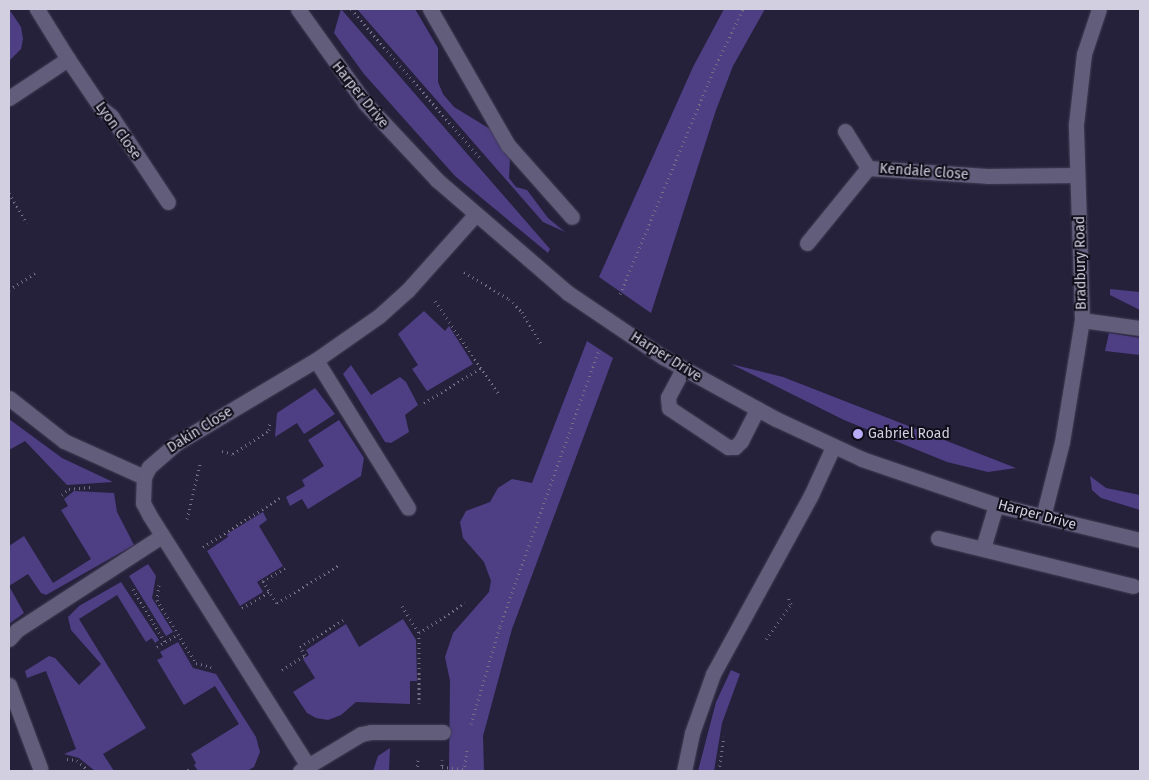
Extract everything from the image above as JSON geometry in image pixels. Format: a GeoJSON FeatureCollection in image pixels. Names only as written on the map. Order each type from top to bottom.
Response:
{"type":"FeatureCollection","features":[{"type":"Feature","properties":{"kind":"street","name":"Lyon Close"},"geometry":{"type":"LineString","coordinates":[[36,9],[101,108],[111,116],[168,202]]}},
{"type":"Feature","properties":{"kind":"street","name":"Harper Drive"},"geometry":{"type":"LineString","coordinates":[[298,9],[365,103],[402,145],[475,215],[545,274],[609,321],[683,369],[833,447],[996,505],[1140,540]]}},
{"type":"Feature","properties":{"kind":"street"},"geometry":{"type":"LineString","coordinates":[[430,9],[508,145],[572,218]]}},
{"type":"Feature","properties":{"kind":"street","name":"Bradbury Road"},"geometry":{"type":"LineString","coordinates":[[1042,517],[1062,442],[1082,320],[1076,124],[1084,54],[1099,9]]}},
{"type":"Feature","properties":{"kind":"street"},"geometry":{"type":"LineString","coordinates":[[9,98],[68,59]]}},
{"type":"Feature","properties":{"kind":"street"},"geometry":{"type":"LineString","coordinates":[[845,131],[868,168]]}},
{"type":"Feature","properties":{"kind":"street","name":"Kendale Close"},"geometry":{"type":"LineString","coordinates":[[807,243],[868,168],[987,176],[1077,175]]}},
{"type":"Feature","properties":{"kind":"street","name":"Dakin Close"},"geometry":{"type":"LineString","coordinates":[[144,477],[158,457],[175,444],[316,360],[379,316],[417,280],[475,215]]}},
{"type":"Feature","properties":{"kind":"street"},"geometry":{"type":"LineString","coordinates":[[1082,320],[1140,328]]}},
{"type":"Feature","properties":{"kind":"street"},"geometry":{"type":"LineString","coordinates":[[316,360],[408,508]]}},
{"type":"Feature","properties":{"kind":"street"},"geometry":{"type":"LineString","coordinates":[[683,369],[668,397],[669,408],[728,447],[735,447],[741,441],[758,409]]}},
{"type":"Feature","properties":{"kind":"street"},"geometry":{"type":"LineString","coordinates":[[9,398],[64,441],[144,477],[143,502],[162,536],[241,659],[304,769],[361,734],[371,732],[442,732]]}},
{"type":"Feature","properties":{"kind":"street"},"geometry":{"type":"LineString","coordinates":[[684,771],[692,734],[713,674],[811,495],[833,447]]}},
{"type":"Feature","properties":{"kind":"street"},"geometry":{"type":"LineString","coordinates":[[983,548],[996,505]]}},
{"type":"Feature","properties":{"kind":"street"},"geometry":{"type":"LineString","coordinates":[[9,639],[17,630],[162,536]]}},
{"type":"Feature","properties":{"kind":"street"},"geometry":{"type":"LineString","coordinates":[[938,538],[1133,586]]}},
{"type":"Feature","properties":{"kind":"street"},"geometry":{"type":"LineString","coordinates":[[9,685],[40,768]]}},
{"type":"Feature","properties":{"kind":"path"},"geometry":{"type":"LineString","coordinates":[[470,727],[500,626],[609,321],[714,69],[743,9]]}},
{"type":"Feature","properties":{"kind":"path"},"geometry":{"type":"LineString","coordinates":[[9,194],[27,223]]}},
{"type":"Feature","properties":{"kind":"path"},"geometry":{"type":"LineString","coordinates":[[437,257],[509,300],[522,312],[542,345]]}},
{"type":"Feature","properties":{"kind":"path"},"geometry":{"type":"LineString","coordinates":[[9,290],[35,273]]}},
{"type":"Feature","properties":{"kind":"path"},"geometry":{"type":"LineString","coordinates":[[417,280],[482,367],[500,396]]}},
{"type":"Feature","properties":{"kind":"path"},"geometry":{"type":"LineString","coordinates":[[424,403],[482,367]]}},
{"type":"Feature","properties":{"kind":"path"},"geometry":{"type":"LineString","coordinates":[[218,450],[233,454],[269,430],[278,381]]}},
{"type":"Feature","properties":{"kind":"path"},"geometry":{"type":"LineString","coordinates":[[186,526],[202,455]]}},
{"type":"Feature","properties":{"kind":"path"},"geometry":{"type":"LineString","coordinates":[[241,659],[222,671],[196,663],[157,600],[160,572],[197,546],[199,549],[280,498]]}},
{"type":"Feature","properties":{"kind":"path"},"geometry":{"type":"LineString","coordinates":[[118,565],[164,642]]}},
{"type":"Feature","properties":{"kind":"path"},"geometry":{"type":"LineString","coordinates":[[285,568],[263,581],[277,603],[339,565]]}},
{"type":"Feature","properties":{"kind":"path"},"geometry":{"type":"LineString","coordinates":[[419,633],[465,604]]}},
{"type":"Feature","properties":{"kind":"path"},"geometry":{"type":"LineString","coordinates":[[402,606],[419,633],[419,676]]}},
{"type":"Feature","properties":{"kind":"path"},"geometry":{"type":"LineString","coordinates":[[257,686],[305,655],[300,647],[343,620]]}},
{"type":"Feature","properties":{"kind":"path"},"geometry":{"type":"LineString","coordinates":[[157,647],[178,634]]}},
{"type":"Feature","properties":{"kind":"path"},"geometry":{"type":"LineString","coordinates":[[464,771],[468,744]]}},
{"type":"Feature","properties":{"kind":"shaded area"},"geometry":{"type":"Polygon","coordinates":[[[9,9],[21,27],[23,39],[21,49],[9,61],[9,9]]]}},
{"type":"Feature","properties":{"kind":"shaded area"},"geometry":{"type":"Polygon","coordinates":[[[341,9],[550,249],[548,253],[455,176],[364,74],[334,33],[341,9]]]}},
{"type":"Feature","properties":{"kind":"shaded area"},"geometry":{"type":"Polygon","coordinates":[[[357,9],[415,9],[438,48],[438,82],[443,94],[454,107],[490,129],[510,159],[509,178],[516,187],[527,190],[548,218],[565,232],[543,222],[357,9]]]}},
{"type":"Feature","properties":{"kind":"shaded area"},"geometry":{"type":"Polygon","coordinates":[[[724,9],[765,9],[733,66],[716,110],[651,313],[599,277],[693,67],[724,9]]]}},
{"type":"Feature","properties":{"kind":"shaded area"},"geometry":{"type":"Polygon","coordinates":[[[1110,289],[1140,292],[1140,310],[1110,295],[1110,289]]]}},
{"type":"Feature","properties":{"kind":"shaded area"},"geometry":{"type":"Polygon","coordinates":[[[424,311],[445,331],[449,326],[473,364],[427,391],[412,369],[418,365],[398,334],[424,311]]]}},
{"type":"Feature","properties":{"kind":"shaded area"},"geometry":{"type":"Polygon","coordinates":[[[1109,333],[1140,338],[1140,355],[1105,351],[1109,333]]]}},
{"type":"Feature","properties":{"kind":"shaded area"},"geometry":{"type":"Polygon","coordinates":[[[587,341],[613,358],[512,629],[483,736],[484,771],[449,771],[450,681],[445,657],[453,633],[489,592],[491,581],[484,562],[463,538],[460,522],[466,511],[490,502],[498,488],[512,479],[532,483],[587,341]]]}},
{"type":"Feature","properties":{"kind":"shaded area"},"geometry":{"type":"Polygon","coordinates":[[[731,364],[783,377],[1016,468],[988,472],[947,462],[844,420],[731,364]]]}},
{"type":"Feature","properties":{"kind":"shaded area"},"geometry":{"type":"Polygon","coordinates":[[[351,365],[371,395],[400,377],[406,382],[418,405],[405,415],[409,432],[391,443],[385,442],[343,374],[351,365]]]}},
{"type":"Feature","properties":{"kind":"shaded area"},"geometry":{"type":"Polygon","coordinates":[[[315,388],[335,414],[304,434],[297,423],[275,437],[277,413],[315,388]]]}},
{"type":"Feature","properties":{"kind":"shaded area"},"geometry":{"type":"Polygon","coordinates":[[[9,419],[62,458],[113,482],[67,485],[25,441],[9,450],[9,419]]]}},
{"type":"Feature","properties":{"kind":"shaded area"},"geometry":{"type":"Polygon","coordinates":[[[339,420],[364,458],[361,476],[308,509],[302,499],[290,506],[286,497],[305,486],[302,480],[324,466],[308,440],[339,420]]]}},
{"type":"Feature","properties":{"kind":"shaded area"},"geometry":{"type":"Polygon","coordinates":[[[1090,476],[1106,488],[1140,495],[1140,510],[1101,498],[1092,490],[1090,476]]]}},
{"type":"Feature","properties":{"kind":"shaded area"},"geometry":{"type":"Polygon","coordinates":[[[74,491],[114,493],[117,512],[134,545],[46,595],[41,593],[28,574],[9,586],[9,546],[24,536],[53,583],[91,559],[61,510],[68,506],[64,499],[74,491]]]}},
{"type":"Feature","properties":{"kind":"shaded area"},"geometry":{"type":"Polygon","coordinates":[[[263,512],[267,520],[259,526],[283,566],[257,582],[263,592],[240,606],[207,551],[228,537],[227,534],[263,512]]]}},
{"type":"Feature","properties":{"kind":"shaded area"},"geometry":{"type":"Polygon","coordinates":[[[148,564],[156,576],[152,598],[173,632],[166,636],[129,576],[148,564]]]}},
{"type":"Feature","properties":{"kind":"shaded area"},"geometry":{"type":"Polygon","coordinates":[[[121,582],[159,640],[155,643],[152,638],[146,642],[117,595],[79,619],[146,728],[103,754],[114,771],[95,771],[79,758],[64,754],[76,749],[46,671],[27,678],[25,671],[49,656],[55,658],[79,685],[101,664],[71,630],[68,617],[79,606],[121,582]]]}},
{"type":"Feature","properties":{"kind":"shaded area"},"geometry":{"type":"Polygon","coordinates":[[[9,586],[24,613],[9,624],[9,586]]]}},
{"type":"Feature","properties":{"kind":"shaded area"},"geometry":{"type":"Polygon","coordinates":[[[403,619],[416,640],[417,681],[410,681],[410,704],[356,702],[341,715],[328,720],[316,718],[307,713],[293,692],[315,678],[303,659],[309,655],[306,650],[346,624],[359,647],[403,619]]]}},
{"type":"Feature","properties":{"kind":"shaded area"},"geometry":{"type":"Polygon","coordinates":[[[178,642],[193,668],[216,674],[256,737],[260,752],[254,767],[247,771],[198,771],[194,765],[196,763],[191,754],[239,724],[215,686],[184,705],[157,660],[163,657],[160,652],[178,642]]]}},
{"type":"Feature","properties":{"kind":"shaded area"},"geometry":{"type":"Polygon","coordinates":[[[731,670],[740,674],[722,723],[714,771],[698,771],[716,702],[731,670]]]}},
{"type":"Feature","properties":{"kind":"shaded area"},"geometry":{"type":"Polygon","coordinates":[[[390,748],[389,771],[373,771],[378,756],[390,748]]]}},
{"type":"Feature","properties":{"kind":"place","name":"Gabriel Road"},"geometry":{"type":"Point","coordinates":[858,434]}}]}
